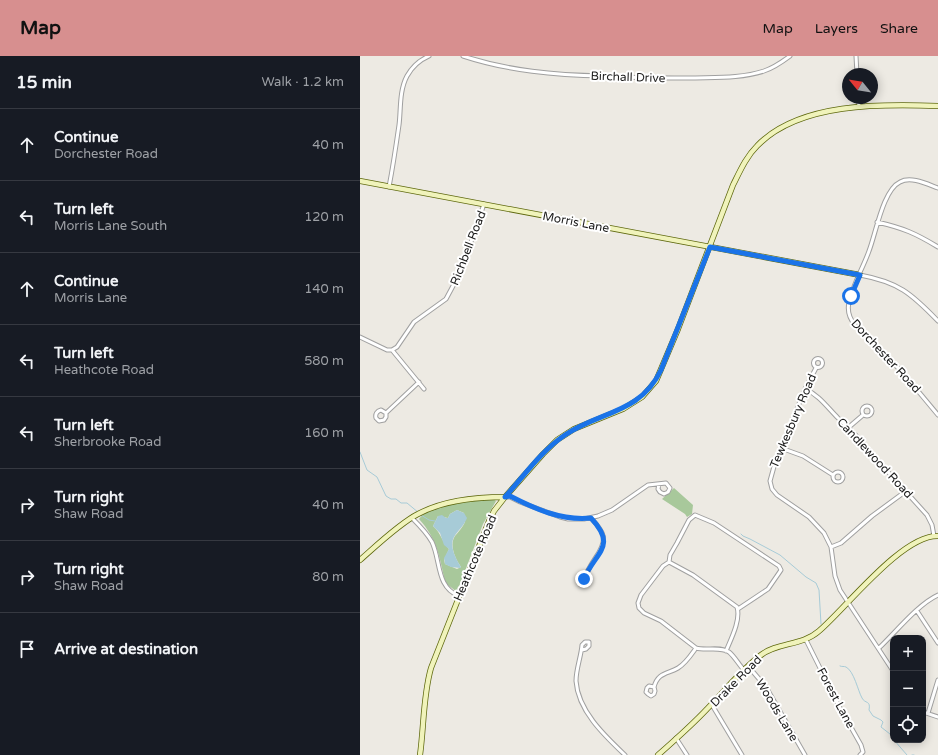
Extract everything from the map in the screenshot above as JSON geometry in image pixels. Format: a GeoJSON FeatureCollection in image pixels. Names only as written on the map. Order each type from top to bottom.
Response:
{"type":"FeatureCollection","features":[{"type":"Feature","properties":{"kind":"street"},"geometry":{"type":"LineString","coordinates":[[390,187],[404,85],[409,72],[421,58],[429,56]]}},
{"type":"Feature","properties":{"kind":"street","name":"Birchall Drive"},"geometry":{"type":"LineString","coordinates":[[463,56],[497,66],[546,74],[669,78],[712,78],[749,74],[769,69],[790,56]]}},
{"type":"Feature","properties":{"kind":"street"},"geometry":{"type":"LineString","coordinates":[[856,56],[857,68]]}},
{"type":"Feature","properties":{"kind":"street","name":"Heathcote Road"},"geometry":{"type":"LineString","coordinates":[[420,755],[424,707],[431,668],[494,511],[557,440],[574,429],[623,409],[642,397],[656,381],[738,175],[748,156],[758,145],[777,130],[814,115],[859,106],[938,106]]}},
{"type":"Feature","properties":{"kind":"street","name":"Dorchester Road"},"geometry":{"type":"LineString","coordinates":[[938,188],[906,179],[898,183],[891,191],[886,199],[869,252],[849,303],[851,319],[855,325],[904,373],[938,416]]}},
{"type":"Feature","properties":{"kind":"street","name":"Morris Lane"},"geometry":{"type":"LineString","coordinates":[[360,182],[860,275]]}},
{"type":"Feature","properties":{"kind":"street","name":"Richbell Road"},"geometry":{"type":"LineString","coordinates":[[392,350],[396,347],[414,322],[443,302],[448,296],[461,271],[484,204]]}},
{"type":"Feature","properties":{"kind":"street"},"geometry":{"type":"LineString","coordinates":[[878,222],[917,234],[938,247]]}},
{"type":"Feature","properties":{"kind":"street"},"geometry":{"type":"LineString","coordinates":[[860,275],[882,280],[900,287],[924,306],[938,321]]}},
{"type":"Feature","properties":{"kind":"street"},"geometry":{"type":"LineString","coordinates":[[360,337],[387,350],[392,350],[424,390]]}},
{"type":"Feature","properties":{"kind":"street","name":"Tewkesbury Road"},"geometry":{"type":"LineString","coordinates":[[816,368],[805,389],[781,448],[770,481],[772,489],[777,495],[815,522],[824,533],[831,546],[837,582],[840,590],[890,666]]}},
{"type":"Feature","properties":{"kind":"street"},"geometry":{"type":"LineString","coordinates":[[386,413],[419,382]]}},
{"type":"Feature","properties":{"kind":"street","name":"Candlewood Road"},"geometry":{"type":"LineString","coordinates":[[805,389],[816,394],[839,419],[849,427],[927,514],[936,536]]}},
{"type":"Feature","properties":{"kind":"street"},"geometry":{"type":"LineString","coordinates":[[849,427],[863,415]]}},
{"type":"Feature","properties":{"kind":"street"},"geometry":{"type":"LineString","coordinates":[[781,448],[802,456],[833,475]]}},
{"type":"Feature","properties":{"kind":"street"},"geometry":{"type":"LineString","coordinates":[[360,560],[419,513],[454,501],[510,496],[560,517],[568,519],[591,518],[612,510],[648,485],[655,483],[659,484]]}},
{"type":"Feature","properties":{"kind":"street"},"geometry":{"type":"LineString","coordinates":[[831,546],[841,543],[872,516],[906,491]]}},
{"type":"Feature","properties":{"kind":"street"},"geometry":{"type":"LineString","coordinates":[[726,651],[733,635],[738,609],[768,589],[781,570],[779,566],[714,523],[695,516],[689,520],[670,555],[668,562],[663,566],[641,595],[638,603],[639,608],[644,613],[661,622],[696,648],[726,651],[744,670]]}},
{"type":"Feature","properties":{"kind":"street"},"geometry":{"type":"LineString","coordinates":[[412,518],[432,543],[444,584],[452,592],[459,596]]}},
{"type":"Feature","properties":{"kind":"street"},"geometry":{"type":"LineString","coordinates":[[581,585],[585,575],[602,549],[604,541],[603,533],[591,518]]}},
{"type":"Feature","properties":{"kind":"street","name":"Drake Road"},"geometry":{"type":"LineString","coordinates":[[658,755],[712,705],[744,670],[760,656],[771,649],[806,640],[818,632],[898,554],[912,544],[936,536]]}},
{"type":"Feature","properties":{"kind":"street"},"geometry":{"type":"LineString","coordinates":[[668,562],[693,575],[738,609]]}},
{"type":"Feature","properties":{"kind":"street"},"geometry":{"type":"LineString","coordinates":[[878,648],[930,599],[938,595]]}},
{"type":"Feature","properties":{"kind":"street"},"geometry":{"type":"LineString","coordinates":[[917,611],[938,643]]}},
{"type":"Feature","properties":{"kind":"street","name":"Forest Lane"},"geometry":{"type":"LineString","coordinates":[[806,640],[839,706],[861,745],[863,752]]}},
{"type":"Feature","properties":{"kind":"street"},"geometry":{"type":"LineString","coordinates":[[654,687],[655,682],[663,673],[678,668],[696,648]]}},
{"type":"Feature","properties":{"kind":"street"},"geometry":{"type":"LineString","coordinates":[[582,650],[579,658],[576,681],[583,702],[592,720],[625,755]]}},
{"type":"Feature","properties":{"kind":"street","name":"Woods Lane"},"geometry":{"type":"LineString","coordinates":[[748,666],[766,687],[805,755]]}},
{"type":"Feature","properties":{"kind":"street"},"geometry":{"type":"LineString","coordinates":[[938,680],[928,713],[938,717]]}},
{"type":"Feature","properties":{"kind":"street"},"geometry":{"type":"LineString","coordinates":[[712,705],[742,755]]}},
{"type":"Feature","properties":{"kind":"street"},"geometry":{"type":"LineString","coordinates":[[676,738],[687,755]]}},
{"type":"Feature","properties":{"kind":"street"},"geometry":{"type":"LineString","coordinates":[[860,755],[863,752],[866,755]]}},
{"type":"Feature","properties":{"kind":"green space"},"geometry":{"type":"Polygon","coordinates":[[[674,488],[693,505],[692,514],[687,517],[685,514],[662,499],[674,488]]]}},
{"type":"Feature","properties":{"kind":"green space"},"geometry":{"type":"Polygon","coordinates":[[[493,499],[496,501],[483,524],[457,592],[445,581],[434,541],[430,533],[419,519],[433,510],[453,504],[493,499]],[[457,510],[450,514],[448,518],[438,516],[433,526],[449,549],[444,560],[445,564],[457,569],[461,567],[455,556],[453,540],[465,522],[464,513],[457,510]]]}},
{"type":"Feature","properties":{"kind":"water"},"geometry":{"type":"Polygon","coordinates":[[[457,510],[464,513],[467,518],[454,537],[452,544],[461,567],[460,568],[451,567],[445,564],[444,558],[449,549],[444,545],[440,533],[433,526],[438,516],[442,515],[448,518],[450,514],[457,510]]]}},
{"type":"Feature","properties":{"kind":"waterway"},"geometry":{"type":"LineString","coordinates":[[360,452],[367,470],[377,477],[386,496],[391,499],[396,499],[401,503],[407,503],[419,513]]}},
{"type":"Feature","properties":{"kind":"waterway"},"geometry":{"type":"LineString","coordinates":[[421,515],[429,520],[435,521]]}},
{"type":"Feature","properties":{"kind":"waterway"},"geometry":{"type":"LineString","coordinates":[[741,534],[780,555],[806,577],[816,583],[819,590],[821,624]]}},
{"type":"Feature","properties":{"kind":"waterway"},"geometry":{"type":"LineString","coordinates":[[840,666],[849,669],[856,681],[862,698],[869,705],[869,710],[873,716],[883,722],[881,727],[890,734]]}},
{"type":"Feature","properties":{"kind":"waterway"},"geometry":{"type":"LineString","coordinates":[[897,743],[907,755]]}},
{"type":"Feature","properties":{"kind":"route"},"geometry":{"type":"LineString","coordinates":[[584,579],[585,575],[602,549],[604,541],[603,533],[595,522],[591,518],[568,519],[520,502],[510,496],[505,497],[557,440],[574,429],[623,409],[642,397],[649,390],[656,381],[661,370],[710,247],[860,275],[851,296]]}}]}
